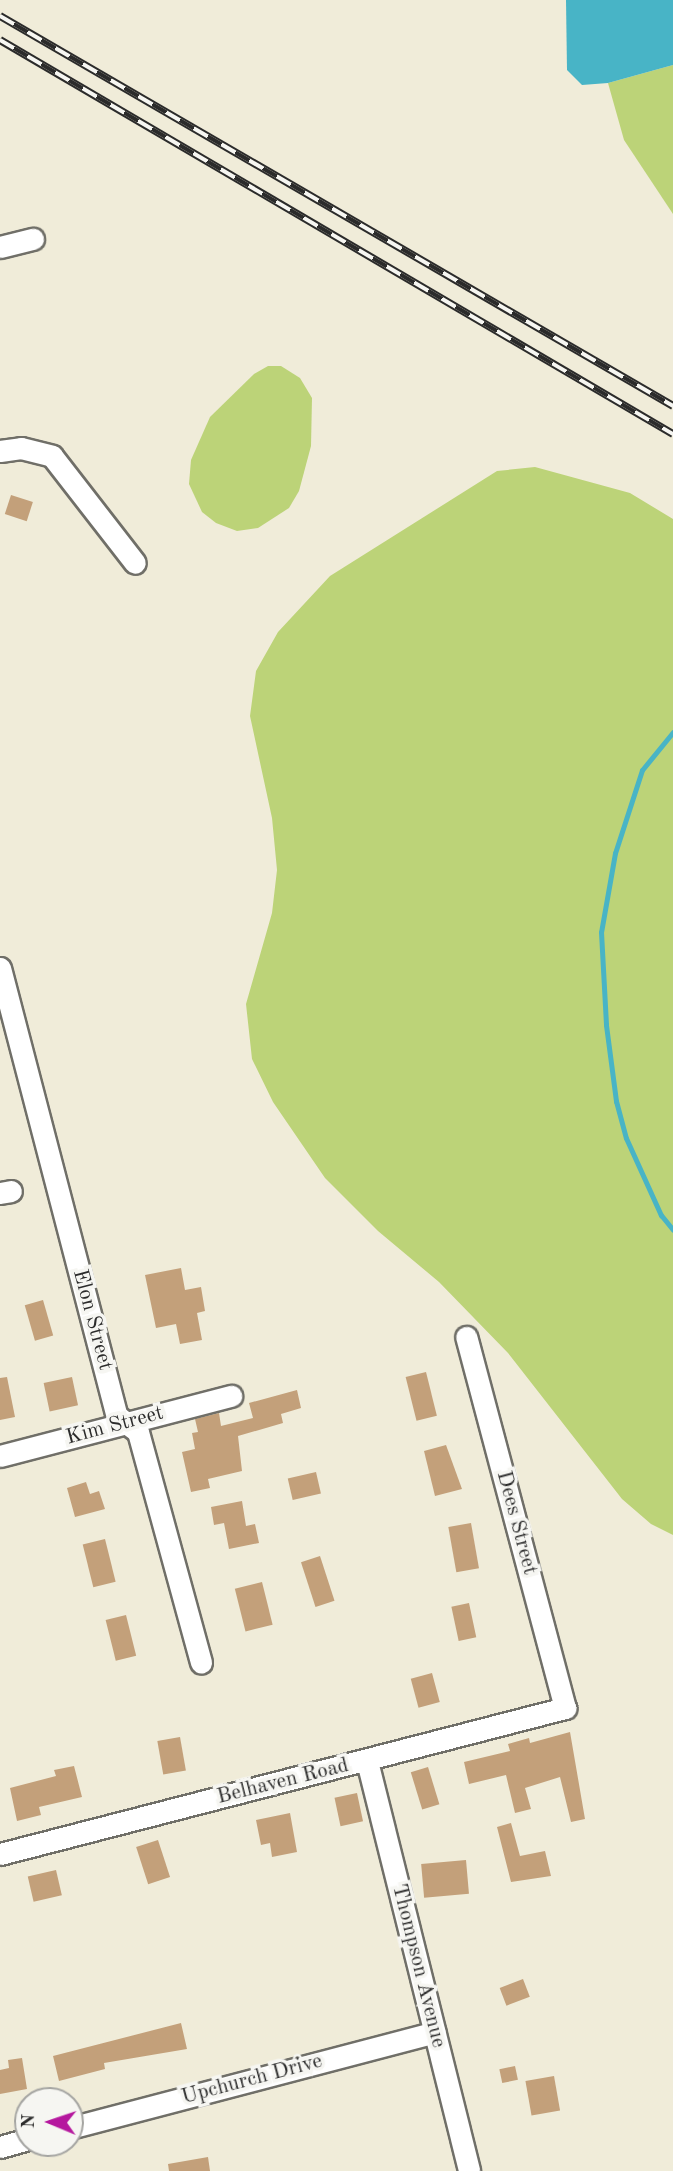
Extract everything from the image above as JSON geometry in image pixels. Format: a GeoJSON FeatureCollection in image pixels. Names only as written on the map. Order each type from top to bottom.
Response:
{"type":"FeatureCollection","features":[{"type":"Feature","properties":{"kind":"street"},"geometry":{"type":"LineString","coordinates":[[0,247],[33,239]]}},
{"type":"Feature","properties":{"kind":"street"},"geometry":{"type":"LineString","coordinates":[[0,451],[21,448],[52,457],[135,563]]}},
{"type":"Feature","properties":{"kind":"street","name":"Elon Street"},"geometry":{"type":"LineString","coordinates":[[0,968],[117,1416],[138,1432],[201,1663]]}},
{"type":"Feature","properties":{"kind":"street","name":"Dees Street"},"geometry":{"type":"LineString","coordinates":[[466,1337],[565,1708]]}},
{"type":"Feature","properties":{"kind":"street","name":"Kim Street"},"geometry":{"type":"LineString","coordinates":[[0,1456],[231,1396]]}},
{"type":"Feature","properties":{"kind":"street","name":"Belhaven Road"},"geometry":{"type":"LineString","coordinates":[[0,1854],[565,1708]]}},
{"type":"Feature","properties":{"kind":"street","name":"Thompson Avenue"},"geometry":{"type":"LineString","coordinates":[[367,1761],[469,2171]]}},
{"type":"Feature","properties":{"kind":"street","name":"Upchurch Drive"},"geometry":{"type":"LineString","coordinates":[[84,2124],[435,2032]]}},
{"type":"Feature","properties":{"kind":"green space"},"geometry":{"type":"Polygon","coordinates":[[[673,65],[673,214],[624,140],[608,83],[673,65]]]}},
{"type":"Feature","properties":{"kind":"green space"},"geometry":{"type":"Polygon","coordinates":[[[268,366],[281,366],[300,378],[312,398],[311,446],[299,491],[289,508],[258,528],[237,531],[216,523],[202,512],[189,484],[191,460],[210,417],[254,374],[268,366]]]}},
{"type":"Feature","properties":{"kind":"green space"},"geometry":{"type":"Polygon","coordinates":[[[535,467],[630,493],[673,519],[673,1535],[651,1524],[622,1499],[508,1353],[439,1282],[378,1231],[325,1178],[273,1102],[252,1059],[246,1004],[272,913],[277,870],[272,818],[250,716],[256,671],[278,632],[330,576],[497,471],[535,467]]]}},
{"type":"Feature","properties":{"kind":"water"},"geometry":{"type":"Polygon","coordinates":[[[566,0],[673,0],[673,65],[608,83],[582,85],[567,70],[566,0]]]}},
{"type":"Feature","properties":{"kind":"building"},"geometry":{"type":"Polygon","coordinates":[[[11,495],[33,502],[27,521],[5,514],[11,495]]]}},
{"type":"Feature","properties":{"kind":"building"},"geometry":{"type":"Polygon","coordinates":[[[181,1268],[185,1290],[201,1287],[205,1311],[197,1313],[202,1340],[180,1344],[176,1324],[156,1328],[145,1275],[181,1268]]]}},
{"type":"Feature","properties":{"kind":"building"},"geometry":{"type":"Polygon","coordinates":[[[43,1300],[53,1336],[35,1341],[25,1305],[43,1300]]]}},
{"type":"Feature","properties":{"kind":"building"},"geometry":{"type":"Polygon","coordinates":[[[426,1372],[437,1416],[417,1421],[406,1377],[426,1372]]]}},
{"type":"Feature","properties":{"kind":"building"},"geometry":{"type":"Polygon","coordinates":[[[7,1377],[15,1417],[0,1420],[0,1378],[7,1377]]]}},
{"type":"Feature","properties":{"kind":"building"},"geometry":{"type":"Polygon","coordinates":[[[72,1377],[78,1405],[50,1411],[44,1383],[72,1377]]]}},
{"type":"Feature","properties":{"kind":"building"},"geometry":{"type":"Polygon","coordinates":[[[297,1390],[301,1408],[281,1414],[283,1423],[238,1436],[242,1471],[208,1479],[210,1488],[191,1492],[182,1452],[195,1449],[192,1433],[198,1432],[195,1419],[219,1413],[221,1426],[253,1418],[249,1403],[297,1390]]]}},
{"type":"Feature","properties":{"kind":"building"},"geometry":{"type":"Polygon","coordinates":[[[446,1445],[462,1489],[435,1496],[424,1451],[446,1445]]]}},
{"type":"Feature","properties":{"kind":"building"},"geometry":{"type":"Polygon","coordinates":[[[316,1472],[321,1493],[293,1500],[288,1479],[316,1472]]]}},
{"type":"Feature","properties":{"kind":"building"},"geometry":{"type":"Polygon","coordinates":[[[86,1482],[90,1494],[99,1491],[105,1509],[75,1517],[67,1488],[86,1482]]]}},
{"type":"Feature","properties":{"kind":"building"},"geometry":{"type":"Polygon","coordinates":[[[242,1501],[246,1526],[255,1524],[259,1543],[229,1549],[224,1523],[214,1525],[211,1507],[242,1501]]]}},
{"type":"Feature","properties":{"kind":"building"},"geometry":{"type":"Polygon","coordinates":[[[471,1523],[479,1568],[456,1572],[448,1527],[471,1523]]]}},
{"type":"Feature","properties":{"kind":"building"},"geometry":{"type":"Polygon","coordinates":[[[105,1539],[116,1582],[93,1587],[83,1545],[105,1539]]]}},
{"type":"Feature","properties":{"kind":"building"},"geometry":{"type":"Polygon","coordinates":[[[320,1556],[335,1601],[316,1607],[301,1562],[320,1556]]]}},
{"type":"Feature","properties":{"kind":"building"},"geometry":{"type":"Polygon","coordinates":[[[262,1582],[273,1625],[245,1631],[235,1589],[262,1582]]]}},
{"type":"Feature","properties":{"kind":"building"},"geometry":{"type":"Polygon","coordinates":[[[469,1603],[476,1637],[459,1641],[451,1607],[469,1603]]]}},
{"type":"Feature","properties":{"kind":"building"},"geometry":{"type":"Polygon","coordinates":[[[126,1615],[136,1656],[116,1661],[106,1620],[126,1615]]]}},
{"type":"Feature","properties":{"kind":"building"},"geometry":{"type":"Polygon","coordinates":[[[432,1673],[440,1702],[419,1708],[411,1679],[432,1673]]]}},
{"type":"Feature","properties":{"kind":"building"},"geometry":{"type":"Polygon","coordinates":[[[570,1732],[585,1819],[571,1822],[560,1777],[525,1788],[531,1809],[515,1813],[506,1775],[469,1784],[464,1762],[510,1751],[508,1744],[529,1738],[530,1743],[570,1732]]]}},
{"type":"Feature","properties":{"kind":"building"},"geometry":{"type":"Polygon","coordinates":[[[180,1737],[186,1770],[163,1774],[157,1741],[180,1737]]]}},
{"type":"Feature","properties":{"kind":"building"},"geometry":{"type":"Polygon","coordinates":[[[74,1766],[82,1797],[39,1807],[41,1815],[17,1821],[10,1788],[56,1776],[54,1770],[74,1766]]]}},
{"type":"Feature","properties":{"kind":"building"},"geometry":{"type":"Polygon","coordinates":[[[428,1767],[439,1804],[422,1810],[411,1772],[428,1767]]]}},
{"type":"Feature","properties":{"kind":"building"},"geometry":{"type":"Polygon","coordinates":[[[357,1793],[363,1821],[341,1826],[335,1798],[357,1793]]]}},
{"type":"Feature","properties":{"kind":"building"},"geometry":{"type":"Polygon","coordinates":[[[290,1813],[297,1852],[272,1857],[270,1843],[261,1845],[256,1820],[290,1813]]]}},
{"type":"Feature","properties":{"kind":"building"},"geometry":{"type":"Polygon","coordinates":[[[511,1823],[520,1856],[545,1851],[551,1876],[511,1882],[497,1827],[511,1823]]]}},
{"type":"Feature","properties":{"kind":"building"},"geometry":{"type":"Polygon","coordinates":[[[158,1840],[170,1877],[148,1884],[136,1847],[158,1840]]]}},
{"type":"Feature","properties":{"kind":"building"},"geometry":{"type":"Polygon","coordinates":[[[466,1860],[469,1894],[424,1898],[421,1864],[466,1860]]]}},
{"type":"Feature","properties":{"kind":"building"},"geometry":{"type":"Polygon","coordinates":[[[56,1870],[62,1895],[34,1902],[28,1877],[56,1870]]]}},
{"type":"Feature","properties":{"kind":"building"},"geometry":{"type":"Polygon","coordinates":[[[523,1979],[530,1997],[506,2006],[500,1988],[523,1979]]]}},
{"type":"Feature","properties":{"kind":"building"},"geometry":{"type":"Polygon","coordinates":[[[181,2023],[187,2049],[104,2063],[105,2069],[59,2081],[53,2056],[181,2023]]]}},
{"type":"Feature","properties":{"kind":"building"},"geometry":{"type":"Polygon","coordinates":[[[22,2058],[27,2087],[14,2087],[14,2091],[0,2094],[0,2070],[9,2068],[8,2060],[22,2058]]]}},
{"type":"Feature","properties":{"kind":"building"},"geometry":{"type":"Polygon","coordinates":[[[515,2066],[518,2080],[502,2083],[499,2069],[515,2066]]]}},
{"type":"Feature","properties":{"kind":"building"},"geometry":{"type":"Polygon","coordinates":[[[554,2076],[560,2110],[532,2116],[525,2081],[554,2076]]]}},
{"type":"Feature","properties":{"kind":"building"},"geometry":{"type":"Polygon","coordinates":[[[208,2157],[210,2171],[169,2171],[168,2164],[208,2157]]]}},
{"type":"Feature","properties":{"kind":"waterway"},"geometry":{"type":"LineString","coordinates":[[673,732],[642,770],[615,853],[601,932],[606,1025],[616,1101],[626,1138],[661,1215],[673,1230]]}},
{"type":"Feature","properties":{"kind":"railway"},"geometry":{"type":"LineString","coordinates":[[0,16],[673,406]]}},
{"type":"Feature","properties":{"kind":"railway"},"geometry":{"type":"LineString","coordinates":[[0,40],[673,434]]}}]}
